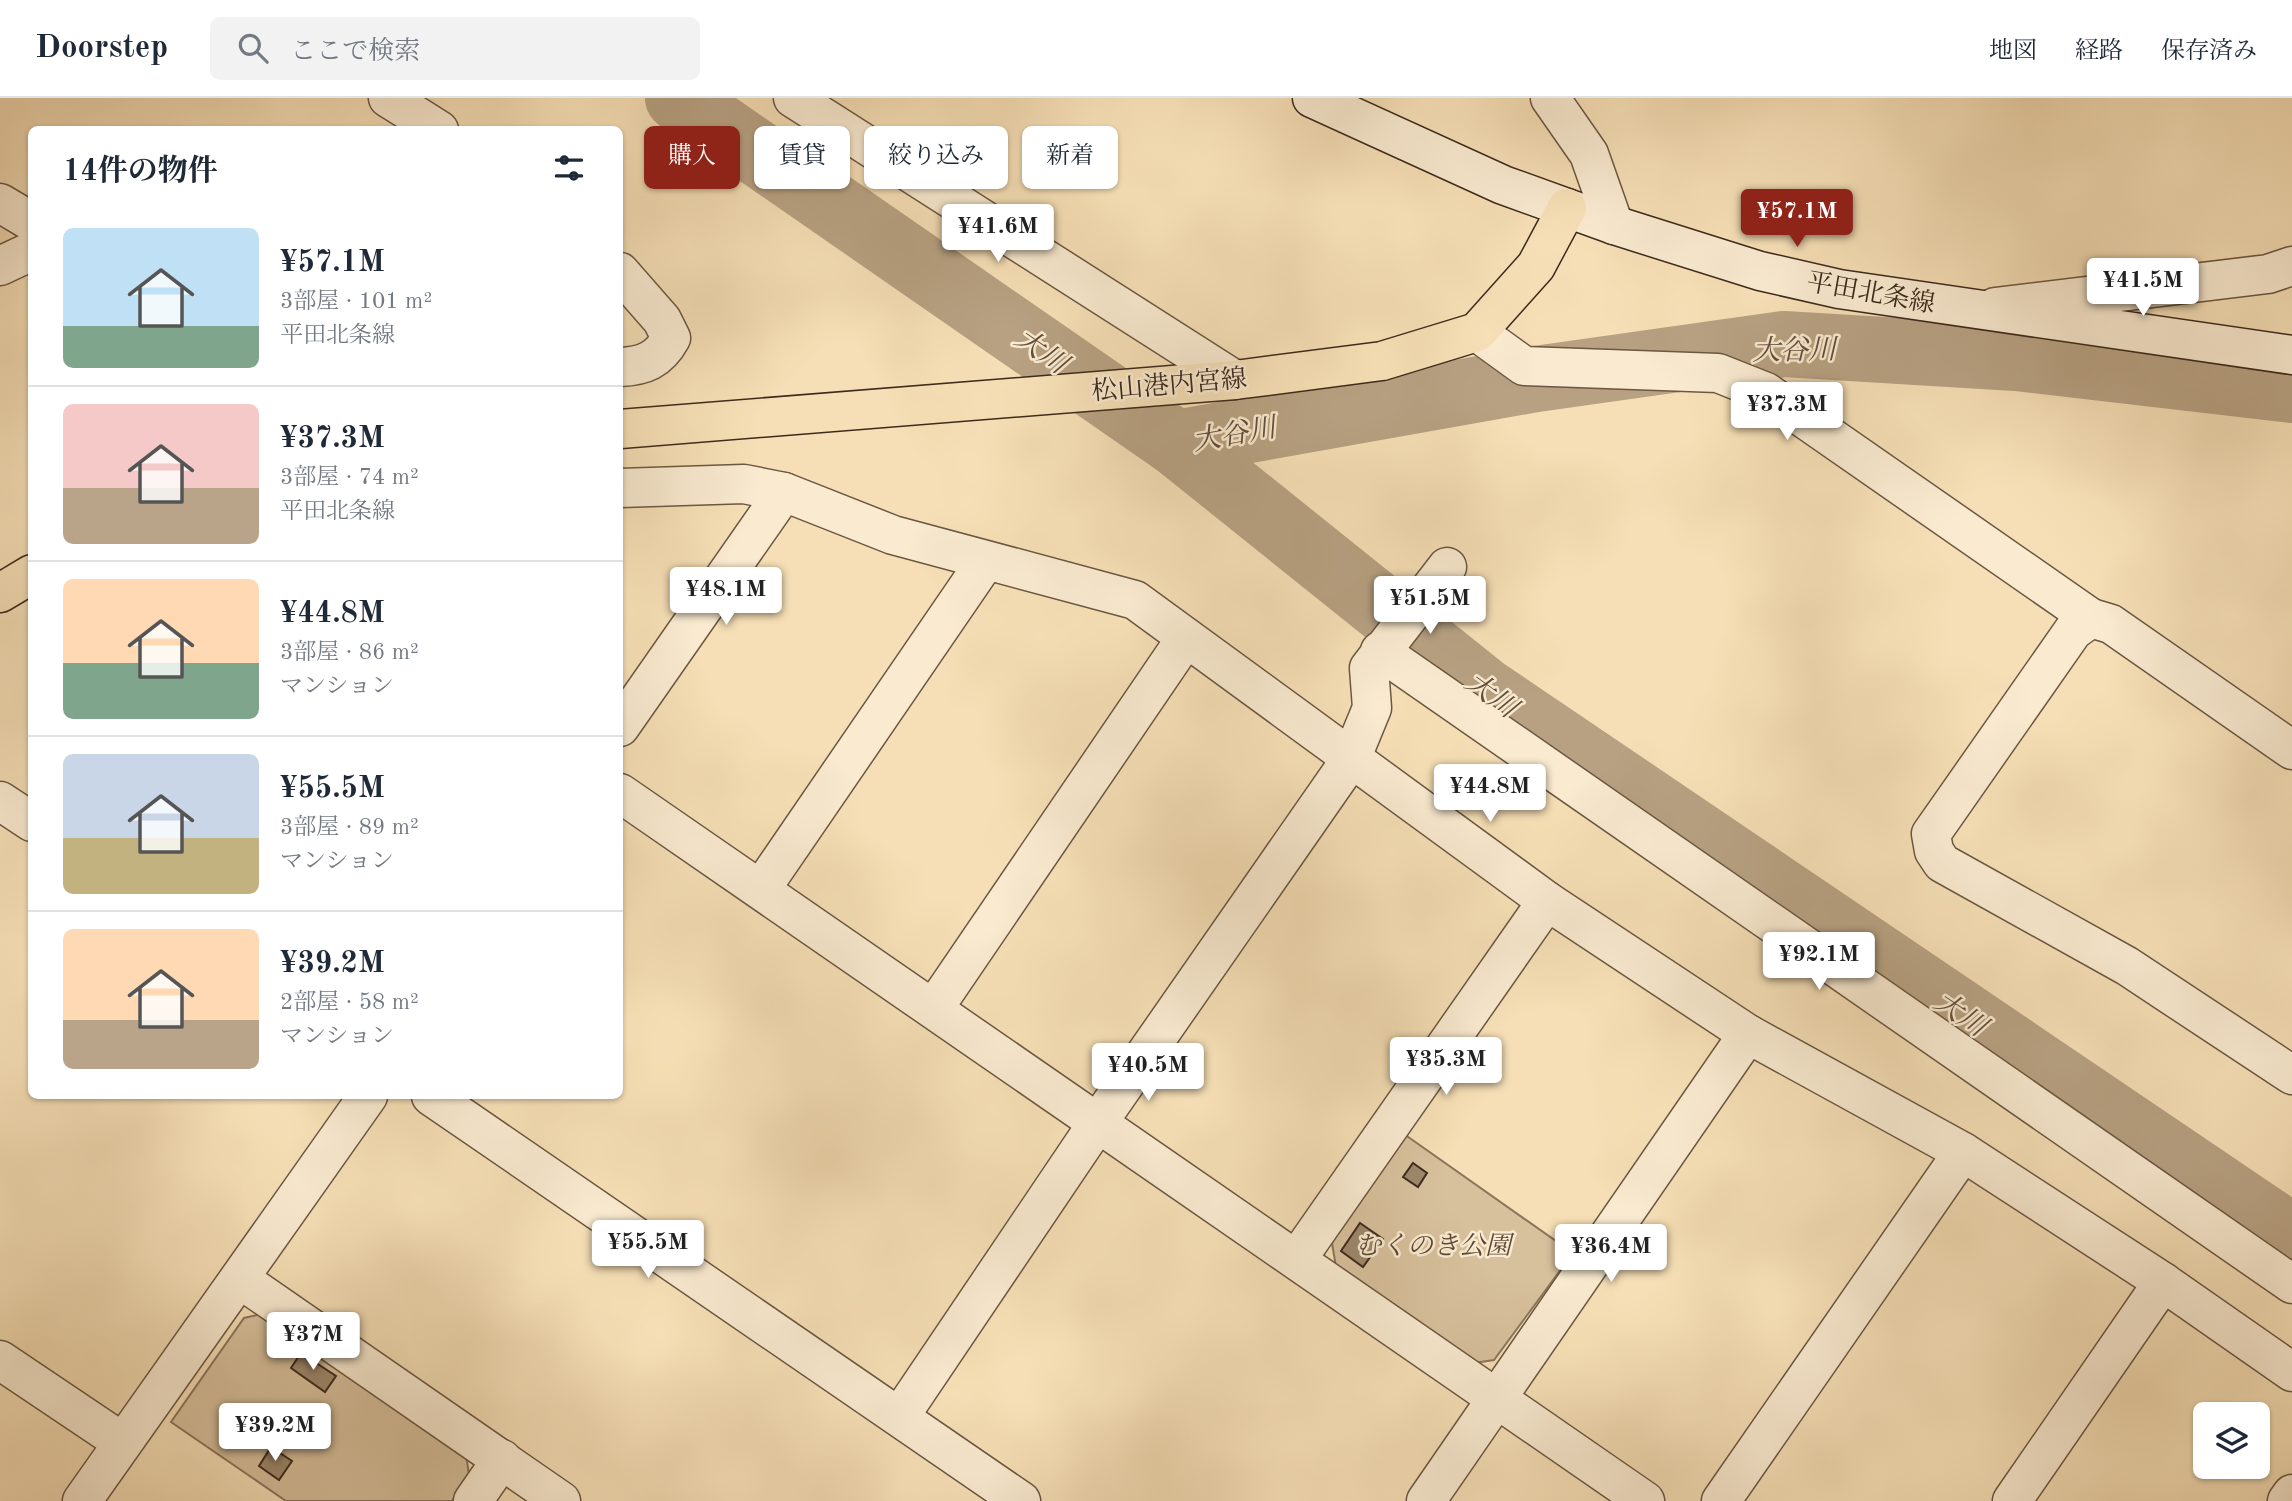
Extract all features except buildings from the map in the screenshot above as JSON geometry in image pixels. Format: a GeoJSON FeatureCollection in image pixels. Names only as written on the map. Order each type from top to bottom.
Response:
{"type":"FeatureCollection","features":[{"type":"Feature","properties":{"kind":"main road"},"geometry":{"type":"LineString","coordinates":[[1477,332],[1536,266],[1567,208]]}},
{"type":"Feature","properties":{"kind":"main road","name":"松山港内宮線"},"geometry":{"type":"LineString","coordinates":[[623,429],[1235,380],[1382,361],[1477,332]]}},
{"type":"Feature","properties":{"kind":"main road"},"geometry":{"type":"LineString","coordinates":[[0,593],[28,576]]}},
{"type":"Feature","properties":{"kind":"street"},"geometry":{"type":"LineString","coordinates":[[388,98],[433,126]]}},
{"type":"Feature","properties":{"kind":"street"},"geometry":{"type":"LineString","coordinates":[[793,98],[1235,380]]}},
{"type":"Feature","properties":{"kind":"street","name":"平田北条線"},"geometry":{"type":"LineString","coordinates":[[1312,98],[1503,185],[1615,225],[1760,271],[1839,289],[2292,355]]}},
{"type":"Feature","properties":{"kind":"street"},"geometry":{"type":"LineString","coordinates":[[1550,98],[1588,154],[1615,225]]}},
{"type":"Feature","properties":{"kind":"street"},"geometry":{"type":"LineString","coordinates":[[0,203],[28,220]]}},
{"type":"Feature","properties":{"kind":"street"},"geometry":{"type":"LineString","coordinates":[[0,266],[28,253]]}},
{"type":"Feature","properties":{"kind":"street"},"geometry":{"type":"LineString","coordinates":[[1979,309],[2268,274],[2292,266]]}},
{"type":"Feature","properties":{"kind":"street"},"geometry":{"type":"LineString","coordinates":[[623,274],[662,320],[671,338],[661,356],[636,367],[623,367]]}},
{"type":"Feature","properties":{"kind":"street"},"geometry":{"type":"LineString","coordinates":[[1477,332],[1524,366],[1718,373],[1766,392],[2091,618],[2111,624],[2292,750]]}},
{"type":"Feature","properties":{"kind":"street"},"geometry":{"type":"LineString","coordinates":[[623,488],[744,484],[784,492],[893,535],[985,562],[1135,600],[1547,901],[1748,1034],[1962,1152],[2163,1282],[2292,1372]]}},
{"type":"Feature","properties":{"kind":"street"},"geometry":{"type":"LineString","coordinates":[[623,723],[784,492]]}},
{"type":"Feature","properties":{"kind":"street"},"geometry":{"type":"LineString","coordinates":[[761,888],[985,562]]}},
{"type":"Feature","properties":{"kind":"street"},"geometry":{"type":"LineString","coordinates":[[900,1416],[1098,1121],[1351,759],[1371,708],[1369,668],[1387,641],[1447,567]]}},
{"type":"Feature","properties":{"kind":"street"},"geometry":{"type":"LineString","coordinates":[[2091,618],[2073,631],[1931,834],[1934,851],[1942,863],[2127,966],[2292,1075]]}},
{"type":"Feature","properties":{"kind":"street"},"geometry":{"type":"LineString","coordinates":[[934,1009],[1186,638]]}},
{"type":"Feature","properties":{"kind":"street"},"geometry":{"type":"LineString","coordinates":[[1387,641],[2292,1284]]}},
{"type":"Feature","properties":{"kind":"street"},"geometry":{"type":"LineString","coordinates":[[623,795],[1645,1501]]}},
{"type":"Feature","properties":{"kind":"street"},"geometry":{"type":"LineString","coordinates":[[0,801],[28,819]]}},
{"type":"Feature","properties":{"kind":"street"},"geometry":{"type":"LineString","coordinates":[[1297,1259],[1547,901]]}},
{"type":"Feature","properties":{"kind":"street"},"geometry":{"type":"LineString","coordinates":[[1426,1501],[1748,1034]]}},
{"type":"Feature","properties":{"kind":"street"},"geometry":{"type":"LineString","coordinates":[[82,1501],[366,1099]]}},
{"type":"Feature","properties":{"kind":"street"},"geometry":{"type":"LineString","coordinates":[[434,1099],[1021,1501]]}},
{"type":"Feature","properties":{"kind":"street"},"geometry":{"type":"LineString","coordinates":[[1721,1501],[1962,1152]]}},
{"type":"Feature","properties":{"kind":"street"},"geometry":{"type":"LineString","coordinates":[[240,1279],[561,1501]]}},
{"type":"Feature","properties":{"kind":"street"},"geometry":{"type":"LineString","coordinates":[[2012,1501],[2163,1282]]}},
{"type":"Feature","properties":{"kind":"street"},"geometry":{"type":"LineString","coordinates":[[0,1360],[122,1442]]}},
{"type":"Feature","properties":{"kind":"street"},"geometry":{"type":"LineString","coordinates":[[473,1501],[502,1459]]}},
{"type":"Feature","properties":{"kind":"street"},"geometry":{"type":"LineString","coordinates":[[2287,1501],[2292,1494]]}},
{"type":"Feature","properties":{"kind":"green space","name":"むくのき公園"},"geometry":{"type":"Polygon","coordinates":[[[1404,1134],[1573,1253],[1494,1360],[1474,1363],[1336,1267],[1331,1237],[1404,1134]]]}},
{"type":"Feature","properties":{"kind":"green space"},"geometry":{"type":"Polygon","coordinates":[[[262,1314],[466,1454],[469,1475],[452,1501],[286,1501],[171,1422],[244,1318],[262,1314]]]}},
{"type":"Feature","properties":{"kind":"waterway","name":"大川"},"geometry":{"type":"LineString","coordinates":[[678,98],[1176,443],[1484,690],[2292,1237]]}},
{"type":"Feature","properties":{"kind":"waterway","name":"大谷川"},"geometry":{"type":"LineString","coordinates":[[1176,443],[1536,379],[1784,344],[2016,358],[2292,390]]}}]}
